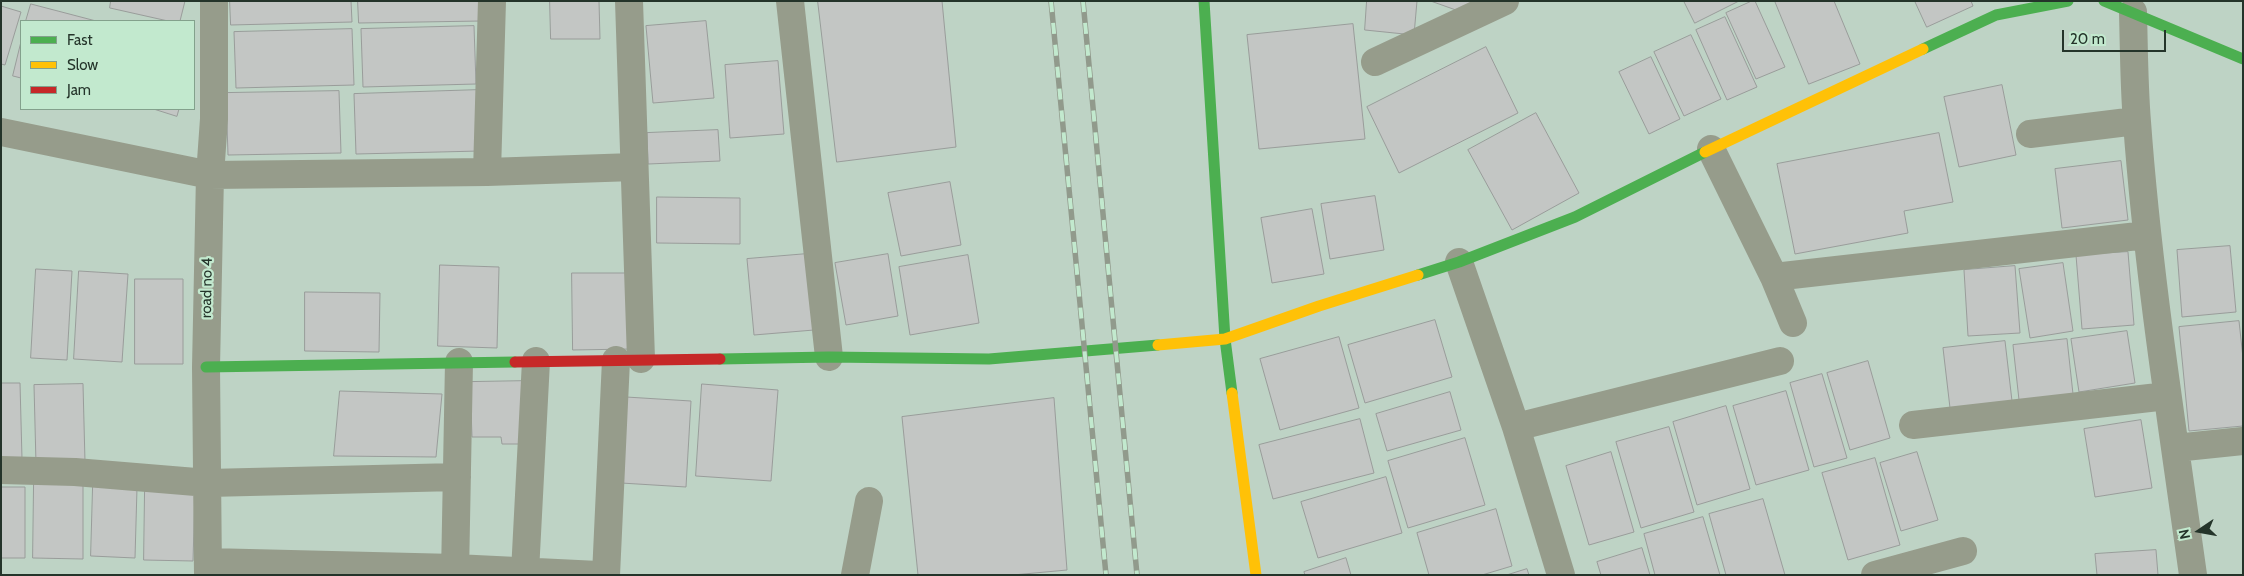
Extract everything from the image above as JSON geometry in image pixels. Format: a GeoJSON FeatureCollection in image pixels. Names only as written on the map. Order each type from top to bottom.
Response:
{"type":"FeatureCollection","features":[{"type":"Feature","properties":{"kind":"street","name":"road no 4"},"geometry":{"type":"LineString","coordinates":[[208,568],[206,367],[210,175],[214,119],[214,1]]}},
{"type":"Feature","properties":{"kind":"street"},"geometry":{"type":"LineString","coordinates":[[487,172],[492,1]]}},
{"type":"Feature","properties":{"kind":"street"},"geometry":{"type":"LineString","coordinates":[[606,575],[628,359],[634,167],[629,1]]}},
{"type":"Feature","properties":{"kind":"street"},"geometry":{"type":"LineString","coordinates":[[790,1],[829,357]]}},
{"type":"Feature","properties":{"kind":"street"},"geometry":{"type":"LineString","coordinates":[[1204,1],[1225,339],[1256,575]]}},
{"type":"Feature","properties":{"kind":"street"},"geometry":{"type":"LineString","coordinates":[[1375,62],[1505,1]]}},
{"type":"Feature","properties":{"kind":"street"},"geometry":{"type":"LineString","coordinates":[[206,367],[829,357],[989,360],[1225,339],[1319,306],[1459,262],[1575,217],[1711,149],[1996,15],[2068,1]]}},
{"type":"Feature","properties":{"kind":"street"},"geometry":{"type":"LineString","coordinates":[[2104,1],[2243,59]]}},
{"type":"Feature","properties":{"kind":"street"},"geometry":{"type":"LineString","coordinates":[[2133,12],[2136,121],[2147,235],[2167,396],[2193,575]]}},
{"type":"Feature","properties":{"kind":"street"},"geometry":{"type":"LineString","coordinates":[[2030,134],[2136,121]]}},
{"type":"Feature","properties":{"kind":"street"},"geometry":{"type":"LineString","coordinates":[[1,132],[210,175],[487,172],[634,167]]}},
{"type":"Feature","properties":{"kind":"street"},"geometry":{"type":"LineString","coordinates":[[1711,149],[1774,278],[1793,323]]}},
{"type":"Feature","properties":{"kind":"street"},"geometry":{"type":"LineString","coordinates":[[1774,278],[2147,235]]}},
{"type":"Feature","properties":{"kind":"street"},"geometry":{"type":"LineString","coordinates":[[1459,262],[1516,427],[1561,575]]}},
{"type":"Feature","properties":{"kind":"street"},"geometry":{"type":"LineString","coordinates":[[526,572],[536,361]]}},
{"type":"Feature","properties":{"kind":"street"},"geometry":{"type":"LineString","coordinates":[[1516,427],[1780,361]]}},
{"type":"Feature","properties":{"kind":"street"},"geometry":{"type":"LineString","coordinates":[[455,572],[459,362]]}},
{"type":"Feature","properties":{"kind":"street"},"geometry":{"type":"LineString","coordinates":[[1913,426],[2167,396]]}},
{"type":"Feature","properties":{"kind":"street"},"geometry":{"type":"LineString","coordinates":[[2175,448],[2243,441]]}},
{"type":"Feature","properties":{"kind":"street"},"geometry":{"type":"LineString","coordinates":[[1,470],[75,472],[208,483],[457,477]]}},
{"type":"Feature","properties":{"kind":"street"},"geometry":{"type":"LineString","coordinates":[[855,575],[869,501]]}},
{"type":"Feature","properties":{"kind":"street"},"geometry":{"type":"LineString","coordinates":[[1875,575],[1963,551]]}},
{"type":"Feature","properties":{"kind":"street"},"geometry":{"type":"LineString","coordinates":[[208,568],[526,572],[598,575]]}},
{"type":"Feature","properties":{"kind":"building"},"geometry":{"type":"Polygon","coordinates":[[[111,1],[185,1],[180,20],[164,20],[110,8],[111,1]]]}},
{"type":"Feature","properties":{"kind":"building"},"geometry":{"type":"Polygon","coordinates":[[[230,1],[351,1],[352,22],[231,25],[230,1]]]}},
{"type":"Feature","properties":{"kind":"building"},"geometry":{"type":"Polygon","coordinates":[[[358,1],[480,1],[481,21],[359,23],[358,1]]]}},
{"type":"Feature","properties":{"kind":"building"},"geometry":{"type":"Polygon","coordinates":[[[550,1],[599,1],[600,39],[551,39],[550,1]]]}},
{"type":"Feature","properties":{"kind":"building"},"geometry":{"type":"Polygon","coordinates":[[[818,1],[942,1],[956,147],[837,162],[818,1]]]}},
{"type":"Feature","properties":{"kind":"building"},"geometry":{"type":"Polygon","coordinates":[[[1367,1],[1417,1],[1414,35],[1365,30],[1367,1]]]}},
{"type":"Feature","properties":{"kind":"building"},"geometry":{"type":"Polygon","coordinates":[[[1431,1],[1492,1],[1468,14],[1431,1]]]}},
{"type":"Feature","properties":{"kind":"building"},"geometry":{"type":"Polygon","coordinates":[[[1684,1],[1739,1],[1695,23],[1684,1]]]}},
{"type":"Feature","properties":{"kind":"building"},"geometry":{"type":"Polygon","coordinates":[[[1755,1],[1785,67],[1756,79],[1726,13],[1755,1]]]}},
{"type":"Feature","properties":{"kind":"building"},"geometry":{"type":"Polygon","coordinates":[[[1775,1],[1834,1],[1860,64],[1809,84],[1775,1]]]}},
{"type":"Feature","properties":{"kind":"building"},"geometry":{"type":"Polygon","coordinates":[[[1915,1],[1971,1],[1973,6],[1927,27],[1915,1]]]}},
{"type":"Feature","properties":{"kind":"building"},"geometry":{"type":"Polygon","coordinates":[[[31,4],[92,20],[26,20],[31,4]]]}},
{"type":"Feature","properties":{"kind":"building"},"geometry":{"type":"Polygon","coordinates":[[[1,6],[21,12],[5,65],[1,64],[1,6]]]}},
{"type":"Feature","properties":{"kind":"building"},"geometry":{"type":"Polygon","coordinates":[[[1725,17],[1757,87],[1727,100],[1696,30],[1725,17]]]}},
{"type":"Feature","properties":{"kind":"building"},"geometry":{"type":"Polygon","coordinates":[[[706,21],[714,98],[653,103],[646,26],[706,21]]]}},
{"type":"Feature","properties":{"kind":"building"},"geometry":{"type":"Polygon","coordinates":[[[1353,24],[1365,139],[1259,149],[1247,35],[1353,24]]]}},
{"type":"Feature","properties":{"kind":"building"},"geometry":{"type":"Polygon","coordinates":[[[474,26],[476,84],[363,87],[361,29],[474,26]]]}},
{"type":"Feature","properties":{"kind":"building"},"geometry":{"type":"Polygon","coordinates":[[[352,29],[354,85],[236,88],[234,32],[352,29]]]}},
{"type":"Feature","properties":{"kind":"building"},"geometry":{"type":"Polygon","coordinates":[[[1691,35],[1721,99],[1684,116],[1654,52],[1691,35]]]}},
{"type":"Feature","properties":{"kind":"building"},"geometry":{"type":"Polygon","coordinates":[[[20,46],[20,78],[13,76],[20,46]]]}},
{"type":"Feature","properties":{"kind":"building"},"geometry":{"type":"Polygon","coordinates":[[[1486,47],[1518,113],[1399,173],[1367,107],[1486,47]]]}},
{"type":"Feature","properties":{"kind":"building"},"geometry":{"type":"Polygon","coordinates":[[[1651,57],[1680,119],[1649,134],[1619,72],[1651,57]]]}},
{"type":"Feature","properties":{"kind":"building"},"geometry":{"type":"Polygon","coordinates":[[[778,61],[784,134],[730,138],[725,65],[778,61]]]}},
{"type":"Feature","properties":{"kind":"building"},"geometry":{"type":"Polygon","coordinates":[[[2002,85],[2016,155],[1959,167],[1944,97],[2002,85]]]}},
{"type":"Feature","properties":{"kind":"building"},"geometry":{"type":"Polygon","coordinates":[[[479,90],[480,151],[356,154],[354,94],[479,90]]]}},
{"type":"Feature","properties":{"kind":"building"},"geometry":{"type":"Polygon","coordinates":[[[339,91],[341,153],[228,155],[226,93],[339,91]]]}},
{"type":"Feature","properties":{"kind":"building"},"geometry":{"type":"Polygon","coordinates":[[[157,110],[179,110],[177,116],[157,110]]]}},
{"type":"Feature","properties":{"kind":"building"},"geometry":{"type":"Polygon","coordinates":[[[1536,113],[1579,193],[1512,230],[1468,150],[1536,113]]]}},
{"type":"Feature","properties":{"kind":"building"},"geometry":{"type":"Polygon","coordinates":[[[718,130],[720,161],[648,164],[647,133],[718,130]]]}},
{"type":"Feature","properties":{"kind":"building"},"geometry":{"type":"Polygon","coordinates":[[[1939,133],[1953,202],[1904,211],[1908,233],[1795,254],[1777,164],[1939,133]]]}},
{"type":"Feature","properties":{"kind":"building"},"geometry":{"type":"Polygon","coordinates":[[[2121,161],[2128,220],[2062,228],[2055,169],[2121,161]]]}},
{"type":"Feature","properties":{"kind":"building"},"geometry":{"type":"Polygon","coordinates":[[[950,182],[961,245],[901,256],[888,193],[950,182]]]}},
{"type":"Feature","properties":{"kind":"building"},"geometry":{"type":"Polygon","coordinates":[[[1375,196],[1384,250],[1330,259],[1321,204],[1375,196]]]}},
{"type":"Feature","properties":{"kind":"building"},"geometry":{"type":"Polygon","coordinates":[[[657,197],[740,198],[740,244],[657,243],[657,197]]]}},
{"type":"Feature","properties":{"kind":"building"},"geometry":{"type":"Polygon","coordinates":[[[1312,209],[1324,274],[1272,283],[1261,218],[1312,209]]]}},
{"type":"Feature","properties":{"kind":"building"},"geometry":{"type":"Polygon","coordinates":[[[2230,246],[2236,312],[2182,317],[2177,250],[2230,246]]]}},
{"type":"Feature","properties":{"kind":"building"},"geometry":{"type":"Polygon","coordinates":[[[2128,252],[2134,325],[2082,329],[2076,255],[2128,252]]]}},
{"type":"Feature","properties":{"kind":"building"},"geometry":{"type":"Polygon","coordinates":[[[807,254],[814,330],[754,335],[747,259],[807,254]]]}},
{"type":"Feature","properties":{"kind":"building"},"geometry":{"type":"Polygon","coordinates":[[[888,254],[898,316],[846,325],[835,263],[888,254]]]}},
{"type":"Feature","properties":{"kind":"building"},"geometry":{"type":"Polygon","coordinates":[[[968,255],[979,323],[910,335],[899,267],[968,255]]]}},
{"type":"Feature","properties":{"kind":"building"},"geometry":{"type":"Polygon","coordinates":[[[2063,263],[2073,331],[2030,338],[2019,269],[2063,263]]]}},
{"type":"Feature","properties":{"kind":"building"},"geometry":{"type":"Polygon","coordinates":[[[440,265],[499,267],[497,348],[438,346],[440,265]]]}},
{"type":"Feature","properties":{"kind":"building"},"geometry":{"type":"Polygon","coordinates":[[[2015,266],[2020,333],[1968,336],[1964,270],[2015,266]]]}},
{"type":"Feature","properties":{"kind":"building"},"geometry":{"type":"Polygon","coordinates":[[[36,269],[72,271],[67,360],[31,358],[36,269]]]}},
{"type":"Feature","properties":{"kind":"building"},"geometry":{"type":"Polygon","coordinates":[[[79,271],[128,274],[122,362],[74,359],[79,271]]]}},
{"type":"Feature","properties":{"kind":"building"},"geometry":{"type":"Polygon","coordinates":[[[572,273],[630,273],[631,349],[573,350],[572,273]]]}},
{"type":"Feature","properties":{"kind":"building"},"geometry":{"type":"Polygon","coordinates":[[[135,279],[183,279],[183,364],[135,364],[135,279]]]}},
{"type":"Feature","properties":{"kind":"building"},"geometry":{"type":"Polygon","coordinates":[[[305,292],[380,293],[379,352],[305,351],[305,292]]]}},
{"type":"Feature","properties":{"kind":"building"},"geometry":{"type":"Polygon","coordinates":[[[1435,320],[1452,377],[1365,403],[1348,345],[1435,320]]]}},
{"type":"Feature","properties":{"kind":"building"},"geometry":{"type":"Polygon","coordinates":[[[2239,321],[2243,358],[2243,426],[2189,431],[2179,327],[2239,321]]]}},
{"type":"Feature","properties":{"kind":"building"},"geometry":{"type":"Polygon","coordinates":[[[2127,331],[2135,383],[2079,392],[2071,339],[2127,331]]]}},
{"type":"Feature","properties":{"kind":"building"},"geometry":{"type":"Polygon","coordinates":[[[1339,337],[1359,408],[1280,430],[1260,359],[1339,337]]]}},
{"type":"Feature","properties":{"kind":"building"},"geometry":{"type":"Polygon","coordinates":[[[2067,339],[2073,394],[2019,400],[2013,345],[2067,339]]]}},
{"type":"Feature","properties":{"kind":"building"},"geometry":{"type":"Polygon","coordinates":[[[2005,341],[2012,401],[1950,408],[1943,348],[2005,341]]]}},
{"type":"Feature","properties":{"kind":"building"},"geometry":{"type":"Polygon","coordinates":[[[1868,361],[1890,438],[1850,450],[1827,373],[1868,361]]]}},
{"type":"Feature","properties":{"kind":"building"},"geometry":{"type":"Polygon","coordinates":[[[1822,374],[1847,458],[1814,467],[1790,383],[1822,374]]]}},
{"type":"Feature","properties":{"kind":"building"},"geometry":{"type":"Polygon","coordinates":[[[528,381],[529,444],[502,444],[501,437],[472,437],[470,382],[528,381]]]}},
{"type":"Feature","properties":{"kind":"building"},"geometry":{"type":"Polygon","coordinates":[[[1,383],[20,383],[22,459],[1,460],[1,383]]]}},
{"type":"Feature","properties":{"kind":"building"},"geometry":{"type":"Polygon","coordinates":[[[83,384],[85,462],[36,464],[34,385],[83,384]]]}},
{"type":"Feature","properties":{"kind":"building"},"geometry":{"type":"Polygon","coordinates":[[[702,384],[778,390],[771,481],[696,476],[702,384]]]}},
{"type":"Feature","properties":{"kind":"building"},"geometry":{"type":"Polygon","coordinates":[[[340,391],[442,394],[436,457],[334,456],[340,391]]]}},
{"type":"Feature","properties":{"kind":"building"},"geometry":{"type":"Polygon","coordinates":[[[1786,391],[1809,470],[1756,485],[1733,406],[1786,391]]]}},
{"type":"Feature","properties":{"kind":"building"},"geometry":{"type":"Polygon","coordinates":[[[1450,392],[1461,430],[1387,451],[1376,414],[1450,392]]]}},
{"type":"Feature","properties":{"kind":"building"},"geometry":{"type":"Polygon","coordinates":[[[626,397],[691,401],[686,487],[621,483],[626,397]]]}},
{"type":"Feature","properties":{"kind":"building"},"geometry":{"type":"Polygon","coordinates":[[[1054,398],[1067,570],[1013,575],[918,575],[902,417],[1054,398]]]}},
{"type":"Feature","properties":{"kind":"building"},"geometry":{"type":"Polygon","coordinates":[[[1726,406],[1750,489],[1697,505],[1673,422],[1726,406]]]}},
{"type":"Feature","properties":{"kind":"building"},"geometry":{"type":"Polygon","coordinates":[[[1360,419],[1374,473],[1273,499],[1259,445],[1360,419]]]}},
{"type":"Feature","properties":{"kind":"building"},"geometry":{"type":"Polygon","coordinates":[[[2141,420],[2152,488],[2095,497],[2084,429],[2141,420]]]}},
{"type":"Feature","properties":{"kind":"building"},"geometry":{"type":"Polygon","coordinates":[[[1669,427],[1694,512],[1641,528],[1616,442],[1669,427]]]}},
{"type":"Feature","properties":{"kind":"building"},"geometry":{"type":"Polygon","coordinates":[[[1465,438],[1485,505],[1408,528],[1388,461],[1465,438]]]}},
{"type":"Feature","properties":{"kind":"building"},"geometry":{"type":"Polygon","coordinates":[[[1611,452],[1634,532],[1589,545],[1566,466],[1611,452]]]}},
{"type":"Feature","properties":{"kind":"building"},"geometry":{"type":"Polygon","coordinates":[[[1917,452],[1938,520],[1901,531],[1880,463],[1917,452]]]}},
{"type":"Feature","properties":{"kind":"building"},"geometry":{"type":"Polygon","coordinates":[[[1875,458],[1900,545],[1848,560],[1822,473],[1875,458]]]}},
{"type":"Feature","properties":{"kind":"building"},"geometry":{"type":"Polygon","coordinates":[[[1386,477],[1402,533],[1318,558],[1301,502],[1386,477]]]}},
{"type":"Feature","properties":{"kind":"building"},"geometry":{"type":"Polygon","coordinates":[[[34,481],[83,482],[83,559],[33,558],[34,481]]]}},
{"type":"Feature","properties":{"kind":"building"},"geometry":{"type":"Polygon","coordinates":[[[93,486],[137,488],[135,558],[91,556],[93,486]]]}},
{"type":"Feature","properties":{"kind":"building"},"geometry":{"type":"Polygon","coordinates":[[[1,487],[25,487],[25,558],[1,558],[1,487]]]}},
{"type":"Feature","properties":{"kind":"building"},"geometry":{"type":"Polygon","coordinates":[[[145,488],[195,489],[193,561],[144,560],[145,488]]]}},
{"type":"Feature","properties":{"kind":"building"},"geometry":{"type":"Polygon","coordinates":[[[1763,499],[1785,575],[1726,575],[1709,514],[1763,499]]]}},
{"type":"Feature","properties":{"kind":"building"},"geometry":{"type":"Polygon","coordinates":[[[1496,509],[1512,566],[1482,575],[1429,575],[1417,533],[1496,509]]]}},
{"type":"Feature","properties":{"kind":"building"},"geometry":{"type":"Polygon","coordinates":[[[1703,517],[1720,575],[1655,575],[1644,534],[1703,517]]]}},
{"type":"Feature","properties":{"kind":"building"},"geometry":{"type":"Polygon","coordinates":[[[1642,548],[1650,575],[1601,575],[1597,562],[1642,548]]]}},
{"type":"Feature","properties":{"kind":"building"},"geometry":{"type":"Polygon","coordinates":[[[2156,550],[2158,575],[2097,575],[2095,554],[2156,550]]]}},
{"type":"Feature","properties":{"kind":"building"},"geometry":{"type":"Polygon","coordinates":[[[1346,558],[1351,575],[1305,575],[1304,572],[1346,558]]]}},
{"type":"Feature","properties":{"kind":"building"},"geometry":{"type":"Polygon","coordinates":[[[1527,569],[1529,575],[1507,575],[1527,569]]]}},
{"type":"Feature","properties":{"kind":"railway"},"geometry":{"type":"LineString","coordinates":[[1051,1],[1106,575]]}},
{"type":"Feature","properties":{"kind":"railway"},"geometry":{"type":"LineString","coordinates":[[1083,1],[1137,575]]}},
{"type":"Feature","properties":{"kind":"traffic: fast"},"geometry":{"type":"LineString","coordinates":[[1204,1],[1225,339],[1232,393]]}},
{"type":"Feature","properties":{"kind":"traffic: fast"},"geometry":{"type":"LineString","coordinates":[[1923,49],[1996,15],[2068,1]]}},
{"type":"Feature","properties":{"kind":"traffic: fast"},"geometry":{"type":"LineString","coordinates":[[2104,1],[2243,59]]}},
{"type":"Feature","properties":{"kind":"traffic: fast"},"geometry":{"type":"LineString","coordinates":[[1418,275],[1459,262],[1575,217],[1705,152]]}},
{"type":"Feature","properties":{"kind":"traffic: fast"},"geometry":{"type":"LineString","coordinates":[[720,359],[829,357],[989,359],[1158,345]]}},
{"type":"Feature","properties":{"kind":"traffic: fast"},"geometry":{"type":"LineString","coordinates":[[206,367],[515,362]]}},
{"type":"Feature","properties":{"kind":"traffic: slow"},"geometry":{"type":"LineString","coordinates":[[1705,152],[1923,49]]}},
{"type":"Feature","properties":{"kind":"traffic: slow"},"geometry":{"type":"LineString","coordinates":[[1158,345],[1225,339],[1319,306],[1418,275]]}},
{"type":"Feature","properties":{"kind":"traffic: slow"},"geometry":{"type":"LineString","coordinates":[[1232,393],[1256,575]]}},
{"type":"Feature","properties":{"kind":"traffic: jam"},"geometry":{"type":"LineString","coordinates":[[515,362],[720,359]]}}]}
